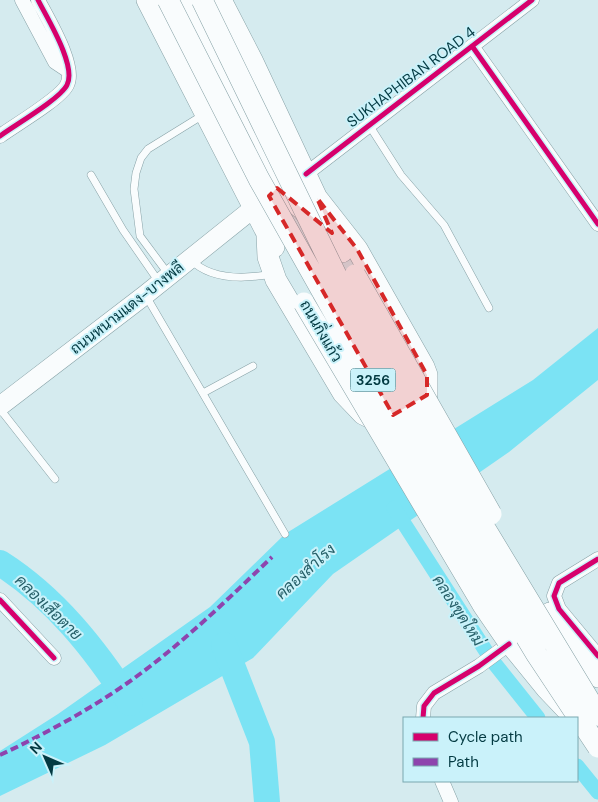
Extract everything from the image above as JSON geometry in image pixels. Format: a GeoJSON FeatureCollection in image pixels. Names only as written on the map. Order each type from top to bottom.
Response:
{"type":"FeatureCollection","features":[{"type":"Feature","properties":{"kind":"main road","name":"ถนนกิ่งแก้ว"},"geometry":{"type":"LineString","coordinates":[[147,0],[267,235],[304,303],[483,605],[504,646],[576,717]]}},
{"type":"Feature","properties":{"kind":"main road","name":"3256"},"geometry":{"type":"LineString","coordinates":[[168,0],[259,179],[388,408],[537,655],[598,747]]}},
{"type":"Feature","properties":{"kind":"main road"},"geometry":{"type":"LineString","coordinates":[[181,0],[277,188],[302,209],[342,252]]}},
{"type":"Feature","properties":{"kind":"main road","name":"3256"},"geometry":{"type":"LineString","coordinates":[[202,0],[355,314],[598,715]]}},
{"type":"Feature","properties":{"kind":"main road","name":"3256"},"geometry":{"type":"LineString","coordinates":[[221,0],[342,252],[550,613],[598,677]]}},
{"type":"Feature","properties":{"kind":"main road","name":"ถนนหนามแดง-บางพลี"},"geometry":{"type":"LineString","coordinates":[[3,403],[145,295],[254,209],[277,188]]}},
{"type":"Feature","properties":{"kind":"main road"},"geometry":{"type":"LineString","coordinates":[[267,235],[268,257],[274,274],[342,393],[363,414],[383,421],[427,395],[427,375],[419,357],[357,249],[317,198]]}},
{"type":"Feature","properties":{"kind":"main road","name":"ถนนกิ่งแก้ว"},"geometry":{"type":"LineString","coordinates":[[578,719],[598,738]]}},
{"type":"Feature","properties":{"kind":"street"},"geometry":{"type":"LineString","coordinates":[[22,0],[54,62],[67,70]]}},
{"type":"Feature","properties":{"kind":"street"},"geometry":{"type":"LineString","coordinates":[[0,136],[61,93],[69,80],[66,54],[38,0]]}},
{"type":"Feature","properties":{"kind":"street","name":"SUKHAPHIBAN ROAD 4"},"geometry":{"type":"LineString","coordinates":[[306,174],[532,0]]}},
{"type":"Feature","properties":{"kind":"street"},"geometry":{"type":"LineString","coordinates":[[472,46],[598,224]]}},
{"type":"Feature","properties":{"kind":"street"},"geometry":{"type":"LineString","coordinates":[[598,559],[559,584],[554,596],[559,608],[598,656]]}},
{"type":"Feature","properties":{"kind":"street"},"geometry":{"type":"LineString","coordinates":[[0,600],[54,658]]}},
{"type":"Feature","properties":{"kind":"street"},"geometry":{"type":"LineString","coordinates":[[423,717],[424,706],[434,693],[478,666],[504,646]]}},
{"type":"Feature","properties":{"kind":"street"},"geometry":{"type":"LineString","coordinates":[[442,782],[451,802]]}},
{"type":"Feature","properties":{"kind":"lane"},"geometry":{"type":"LineString","coordinates":[[165,279],[140,236],[134,189],[136,173],[141,158],[148,149],[206,114]]}},
{"type":"Feature","properties":{"kind":"lane"},"geometry":{"type":"LineString","coordinates":[[369,125],[401,175],[444,226],[489,308]]}},
{"type":"Feature","properties":{"kind":"lane"},"geometry":{"type":"LineString","coordinates":[[91,175],[123,230],[165,279]]}},
{"type":"Feature","properties":{"kind":"lane"},"geometry":{"type":"LineString","coordinates":[[190,259],[198,267],[223,276],[262,276],[274,274]]}},
{"type":"Feature","properties":{"kind":"lane"},"geometry":{"type":"LineString","coordinates":[[145,295],[285,534]]}},
{"type":"Feature","properties":{"kind":"lane"},"geometry":{"type":"LineString","coordinates":[[203,393],[253,366]]}},
{"type":"Feature","properties":{"kind":"lane"},"geometry":{"type":"LineString","coordinates":[[3,403],[55,479]]}},
{"type":"Feature","properties":{"kind":"highlighted area"},"geometry":{"type":"Polygon","coordinates":[[[277,188],[332,233],[317,198],[357,249],[427,375],[427,395],[393,415],[269,196],[277,188]]]}},
{"type":"Feature","properties":{"kind":"water","name":"คลองสำโรง"},"geometry":{"type":"Polygon","coordinates":[[[598,328],[598,380],[509,452],[333,574],[253,658],[105,745],[0,796],[0,751],[58,714],[210,607],[285,534],[533,380],[598,328]]]}},
{"type":"Feature","properties":{"kind":"waterway","name":"คลองขุดใหม่"},"geometry":{"type":"LineString","coordinates":[[394,508],[491,659],[537,717]]}},
{"type":"Feature","properties":{"kind":"waterway","name":"คลองเสือตาย"},"geometry":{"type":"LineString","coordinates":[[0,563],[39,592],[56,608],[103,663],[130,703]]}},
{"type":"Feature","properties":{"kind":"waterway"},"geometry":{"type":"LineString","coordinates":[[224,645],[262,742],[267,802]]}},
{"type":"Feature","properties":{"kind":"waterway","name":"คลองขุดใหม่"},"geometry":{"type":"LineString","coordinates":[[578,767],[598,792]]}},
{"type":"Feature","properties":{"kind":"marked path"},"geometry":{"type":"LineString","coordinates":[[0,755],[96,704],[146,670],[220,607],[272,557]]}},
{"type":"Feature","properties":{"kind":"cycle path"},"geometry":{"type":"LineString","coordinates":[[0,136],[47,104],[63,91],[67,85],[69,77],[65,55],[38,0]]}},
{"type":"Feature","properties":{"kind":"cycle path"},"geometry":{"type":"LineString","coordinates":[[306,174],[532,0]]}},
{"type":"Feature","properties":{"kind":"cycle path"},"geometry":{"type":"LineString","coordinates":[[472,46],[598,224]]}},
{"type":"Feature","properties":{"kind":"cycle path"},"geometry":{"type":"LineString","coordinates":[[598,559],[559,583],[554,596],[559,609],[598,656]]}},
{"type":"Feature","properties":{"kind":"cycle path"},"geometry":{"type":"LineString","coordinates":[[0,600],[54,658]]}},
{"type":"Feature","properties":{"kind":"cycle path"},"geometry":{"type":"LineString","coordinates":[[423,717],[424,706],[434,693],[479,666],[509,644]]}}]}
